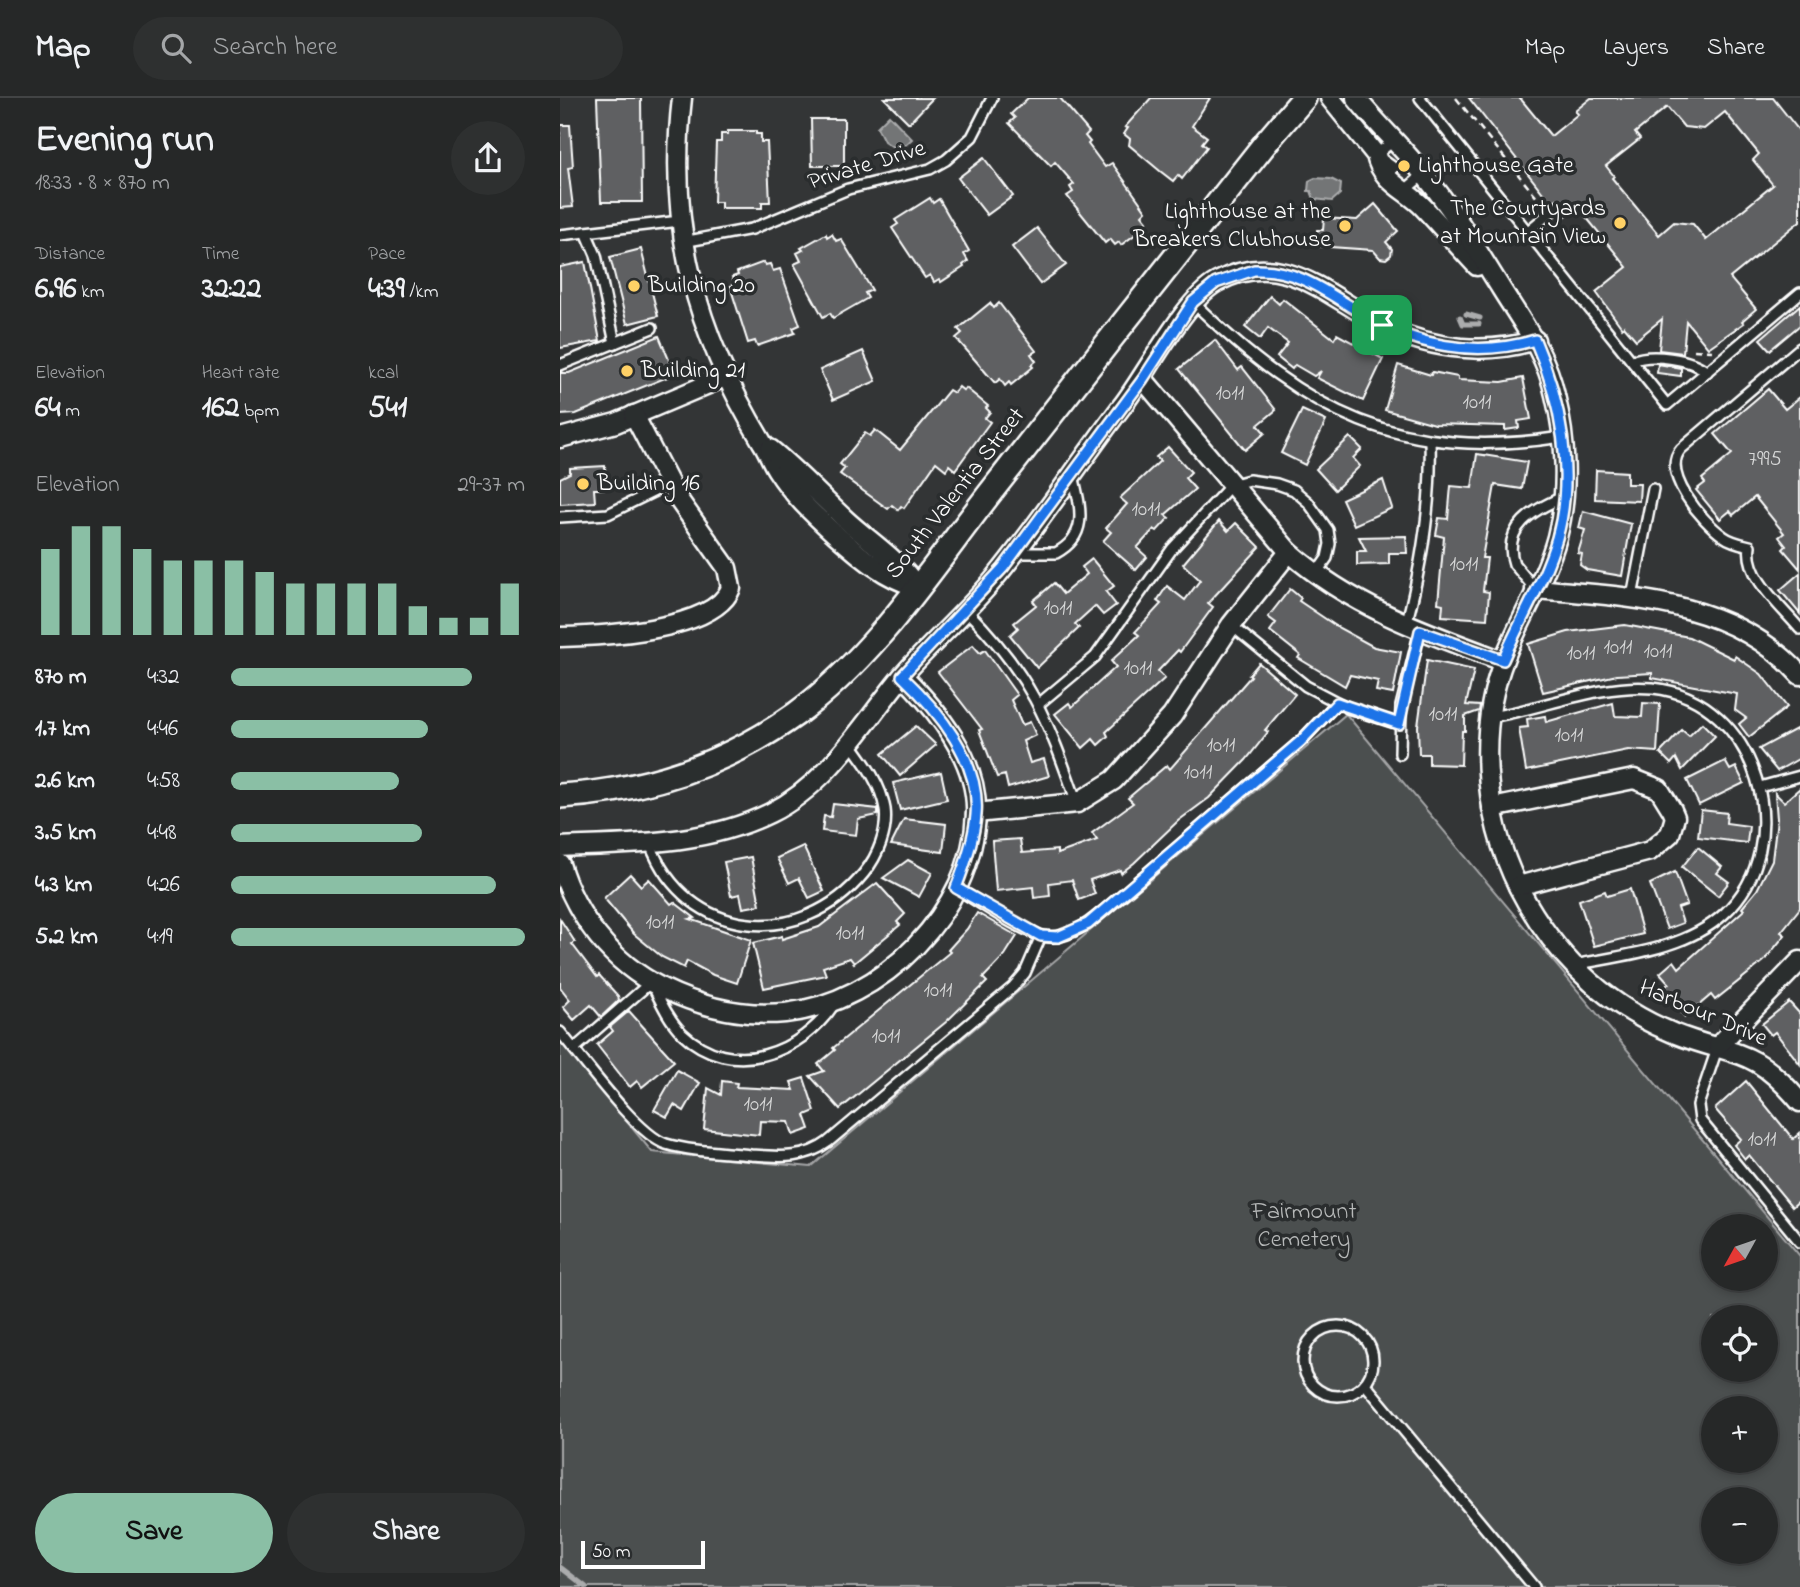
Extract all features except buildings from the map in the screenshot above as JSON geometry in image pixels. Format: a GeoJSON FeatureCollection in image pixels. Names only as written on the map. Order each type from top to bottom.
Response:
{"type":"FeatureCollection","features":[{"type":"Feature","properties":{"kind":"street"},"geometry":{"type":"LineString","coordinates":[[682,98],[677,154],[683,242],[695,300],[725,377],[764,444],[799,472],[828,516],[903,566],[917,587]]}},
{"type":"Feature","properties":{"kind":"street","name":"South Valentia Street"},"geometry":{"type":"LineString","coordinates":[[560,796],[615,791],[659,781],[722,757],[771,730],[805,707],[845,671],[917,587],[1252,159],[1304,98]]}},
{"type":"Feature","properties":{"kind":"street","name":"Harbour Drive"},"geometry":{"type":"LineString","coordinates":[[1330,98],[1376,155],[1382,171],[1407,189],[1508,299]]}},
{"type":"Feature","properties":{"kind":"street","name":"Harbour Drive"},"geometry":{"type":"LineString","coordinates":[[1356,98],[1424,174],[1535,340],[1555,393],[1562,437],[1563,497],[1556,540],[1503,660],[1490,717],[1488,765],[1492,808],[1518,886],[1546,932],[1572,966],[1632,1013],[1674,1033],[1756,1060],[1776,1075],[1800,1102]]}},
{"type":"Feature","properties":{"kind":"street"},"geometry":{"type":"LineString","coordinates":[[560,846],[650,844],[693,837],[769,814],[819,779],[902,676],[966,610],[1014,553],[1143,379],[1193,302],[1226,278],[1254,270],[1277,270],[1306,279],[1374,321],[1420,340],[1485,349],[1507,348],[1535,340]]}},
{"type":"Feature","properties":{"kind":"street"},"geometry":{"type":"LineString","coordinates":[[560,438],[589,433],[725,377]]}},
{"type":"Feature","properties":{"kind":"street"},"geometry":{"type":"LineString","coordinates":[[1143,379],[1289,552],[1315,575],[1359,602],[1413,628],[1503,660]]}},
{"type":"Feature","properties":{"kind":"street"},"geometry":{"type":"LineString","coordinates":[[560,637],[641,632],[707,611],[727,597],[731,588],[727,568],[669,484],[634,415]]}},
{"type":"Feature","properties":{"kind":"street"},"geometry":{"type":"LineString","coordinates":[[976,813],[1077,803],[1114,780],[1146,748],[1177,709],[1231,625],[1289,552]]}},
{"type":"Feature","properties":{"kind":"street"},"geometry":{"type":"LineString","coordinates":[[1535,589],[1632,597],[1693,610],[1729,623],[1763,642],[1800,675]]}},
{"type":"Feature","properties":{"kind":"street"},"geometry":{"type":"LineString","coordinates":[[560,864],[576,904],[595,933],[619,958],[651,982],[707,1006],[745,1013],[797,1012],[838,999],[873,981],[907,956],[931,929],[956,888],[976,813],[968,770],[958,748],[937,713],[902,676]]}},
{"type":"Feature","properties":{"kind":"street"},"geometry":{"type":"LineString","coordinates":[[1492,808],[1634,779],[1659,789],[1675,817],[1670,834],[1650,851],[1518,886]]}},
{"type":"Feature","properties":{"kind":"street"},"geometry":{"type":"LineString","coordinates":[[1718,1046],[1798,967]]}},
{"type":"Feature","properties":{"kind":"lane","name":"Private Drive"},"geometry":{"type":"LineString","coordinates":[[683,242],[748,230],[848,189],[930,169],[946,160],[972,136],[992,98]]}},
{"type":"Feature","properties":{"kind":"lane"},"geometry":{"type":"LineString","coordinates":[[1420,98],[1667,405],[1800,293]]}},
{"type":"Feature","properties":{"kind":"lane"},"geometry":{"type":"LineString","coordinates":[[1393,141],[1376,155],[1394,168]]}},
{"type":"Feature","properties":{"kind":"lane"},"geometry":{"type":"LineString","coordinates":[[1407,189],[1424,174]]}},
{"type":"Feature","properties":{"kind":"lane"},"geometry":{"type":"LineString","coordinates":[[1527,232],[1558,206]]}},
{"type":"Feature","properties":{"kind":"lane"},"geometry":{"type":"LineString","coordinates":[[560,235],[680,221]]}},
{"type":"Feature","properties":{"kind":"lane"},"geometry":{"type":"LineString","coordinates":[[586,232],[596,255],[615,343]]}},
{"type":"Feature","properties":{"kind":"lane"},"geometry":{"type":"LineString","coordinates":[[1193,302],[1256,361],[1304,395],[1368,424],[1430,441],[1481,446],[1562,437]]}},
{"type":"Feature","properties":{"kind":"lane"},"geometry":{"type":"LineString","coordinates":[[560,365],[652,328]]}},
{"type":"Feature","properties":{"kind":"lane"},"geometry":{"type":"LineString","coordinates":[[1800,348],[1681,449],[1674,467],[1678,482],[1712,526],[1726,539],[1750,546],[1749,559],[1755,574],[1800,629]]}},
{"type":"Feature","properties":{"kind":"lane"},"geometry":{"type":"LineString","coordinates":[[1632,361],[1645,357],[1693,363],[1707,372]]}},
{"type":"Feature","properties":{"kind":"lane"},"geometry":{"type":"LineString","coordinates":[[1401,754],[1399,724],[1429,508],[1430,441]]}},
{"type":"Feature","properties":{"kind":"lane"},"geometry":{"type":"LineString","coordinates":[[1014,553],[1056,553],[1077,535],[1082,517],[1072,472]]}},
{"type":"Feature","properties":{"kind":"lane"},"geometry":{"type":"LineString","coordinates":[[1040,703],[1095,657],[1172,548],[1231,485],[1249,480],[1277,484],[1294,491],[1308,502],[1328,530],[1330,544],[1327,558],[1315,575]]}},
{"type":"Feature","properties":{"kind":"lane"},"geometry":{"type":"LineString","coordinates":[[560,517],[608,514],[669,484]]}},
{"type":"Feature","properties":{"kind":"lane"},"geometry":{"type":"LineString","coordinates":[[1632,597],[1653,489]]}},
{"type":"Feature","properties":{"kind":"lane"},"geometry":{"type":"LineString","coordinates":[[1535,589],[1514,564],[1513,538],[1519,525],[1533,511],[1563,497]]}},
{"type":"Feature","properties":{"kind":"lane"},"geometry":{"type":"LineString","coordinates":[[966,610],[1004,649],[1040,703],[1077,803]]}},
{"type":"Feature","properties":{"kind":"lane"},"geometry":{"type":"LineString","coordinates":[[1231,625],[1306,686],[1337,703],[1399,724]]}},
{"type":"Feature","properties":{"kind":"lane"},"geometry":{"type":"LineString","coordinates":[[1490,717],[1612,691],[1653,688],[1669,691],[1700,705],[1724,726],[1745,753],[1760,787],[1764,822],[1761,856],[1749,884],[1722,916],[1698,932],[1672,943],[1572,966]]}},
{"type":"Feature","properties":{"kind":"lane"},"geometry":{"type":"LineString","coordinates":[[956,888],[1041,936],[1058,937],[1088,924],[1301,741],[1337,703]]}},
{"type":"Feature","properties":{"kind":"lane"},"geometry":{"type":"LineString","coordinates":[[650,844],[670,883],[708,912],[732,921],[763,925],[785,923],[810,915],[834,902],[855,884],[873,861],[883,835],[885,810],[881,794],[850,743]]}},
{"type":"Feature","properties":{"kind":"lane"},"geometry":{"type":"LineString","coordinates":[[1760,787],[1800,776]]}},
{"type":"Feature","properties":{"kind":"lane"},"geometry":{"type":"LineString","coordinates":[[560,1032],[639,1126],[665,1144],[775,1157],[804,1155],[828,1142],[1013,987],[1025,974],[1041,936]]}},
{"type":"Feature","properties":{"kind":"lane"},"geometry":{"type":"LineString","coordinates":[[574,1048],[651,982],[669,1016],[689,1039],[704,1049],[736,1058],[761,1056],[793,1045],[817,1026],[838,999]]}},
{"type":"Feature","properties":{"kind":"lane"},"geometry":{"type":"LineString","coordinates":[[1718,1046],[1698,1105],[1700,1120],[1800,1242]]}},
{"type":"Feature","properties":{"kind":"lane"},"geometry":{"type":"LineString","coordinates":[[1348,1327],[1358,1332],[1372,1350],[1373,1362],[1365,1384],[1345,1395],[1334,1396],[1313,1386],[1304,1364],[1309,1342],[1327,1328],[1348,1327]]}},
{"type":"Feature","properties":{"kind":"lane"},"geometry":{"type":"LineString","coordinates":[[1365,1384],[1534,1587]]}},
{"type":"Feature","properties":{"kind":"path"},"geometry":{"type":"LineString","coordinates":[[1456,98],[1550,213]]}},
{"type":"Feature","properties":{"kind":"path"},"geometry":{"type":"LineString","coordinates":[[1685,349],[1713,351]]}},
{"type":"Feature","properties":{"kind":"green space","name":"Fairmount Cemetery"},"geometry":{"type":"Polygon","coordinates":[[[1346,714],[1765,1214],[1701,1214],[1701,1292],[1778,1292],[1778,1230],[1800,1256],[1800,1587],[560,1587],[560,1041],[652,1152],[811,1167],[1346,714]]]}},
{"type":"Feature","properties":{"kind":"shaded area"},"geometry":{"type":"Polygon","coordinates":[[[889,115],[912,139],[899,151],[884,141],[877,127],[889,115]]]}},
{"type":"Feature","properties":{"kind":"shaded area"},"geometry":{"type":"Polygon","coordinates":[[[1315,178],[1331,179],[1341,184],[1340,194],[1332,201],[1314,199],[1311,191],[1308,191],[1309,181],[1315,178]]]}},
{"type":"Feature","properties":{"kind":"waterway"},"geometry":{"type":"LineString","coordinates":[[1466,314],[1480,318]]}},
{"type":"Feature","properties":{"kind":"waterway"},"geometry":{"type":"LineString","coordinates":[[1460,317],[1463,324],[1479,324]]}},
{"type":"Feature","properties":{"kind":"waterway"},"geometry":{"type":"LineString","coordinates":[[560,1567],[586,1587]]}},
{"type":"Feature","properties":{"kind":"place","name":"Lighthouse Gate"},"geometry":{"type":"Point","coordinates":[1404,166]}},
{"type":"Feature","properties":{"kind":"place","name":"The Courtyards at Mountain View"},"geometry":{"type":"Point","coordinates":[1620,223]}},
{"type":"Feature","properties":{"kind":"place","name":"Lighthouse at the Breakers Clubhouse"},"geometry":{"type":"Point","coordinates":[1345,226]}},
{"type":"Feature","properties":{"kind":"place","name":"Building 20"},"geometry":{"type":"Point","coordinates":[634,286]}},
{"type":"Feature","properties":{"kind":"place","name":"Building 21"},"geometry":{"type":"Point","coordinates":[627,371]}},
{"type":"Feature","properties":{"kind":"place","name":"Building 16"},"geometry":{"type":"Point","coordinates":[583,484]}},
{"type":"Feature","properties":{"kind":"route"},"geometry":{"type":"LineString","coordinates":[[1254,270],[1286,272],[1312,283],[1382,325],[1420,340],[1472,349],[1507,348],[1535,340],[1550,376],[1562,437],[1563,497],[1560,524],[1552,552],[1503,660],[1420,631],[1399,724],[1337,703],[1301,741],[1106,909],[1088,924],[1074,931],[1058,937],[1041,936],[956,888],[967,855],[976,813],[971,783],[965,763],[947,727],[928,702],[902,676],[1003,568],[1143,379],[1193,302],[1213,284],[1254,270]]}}]}
